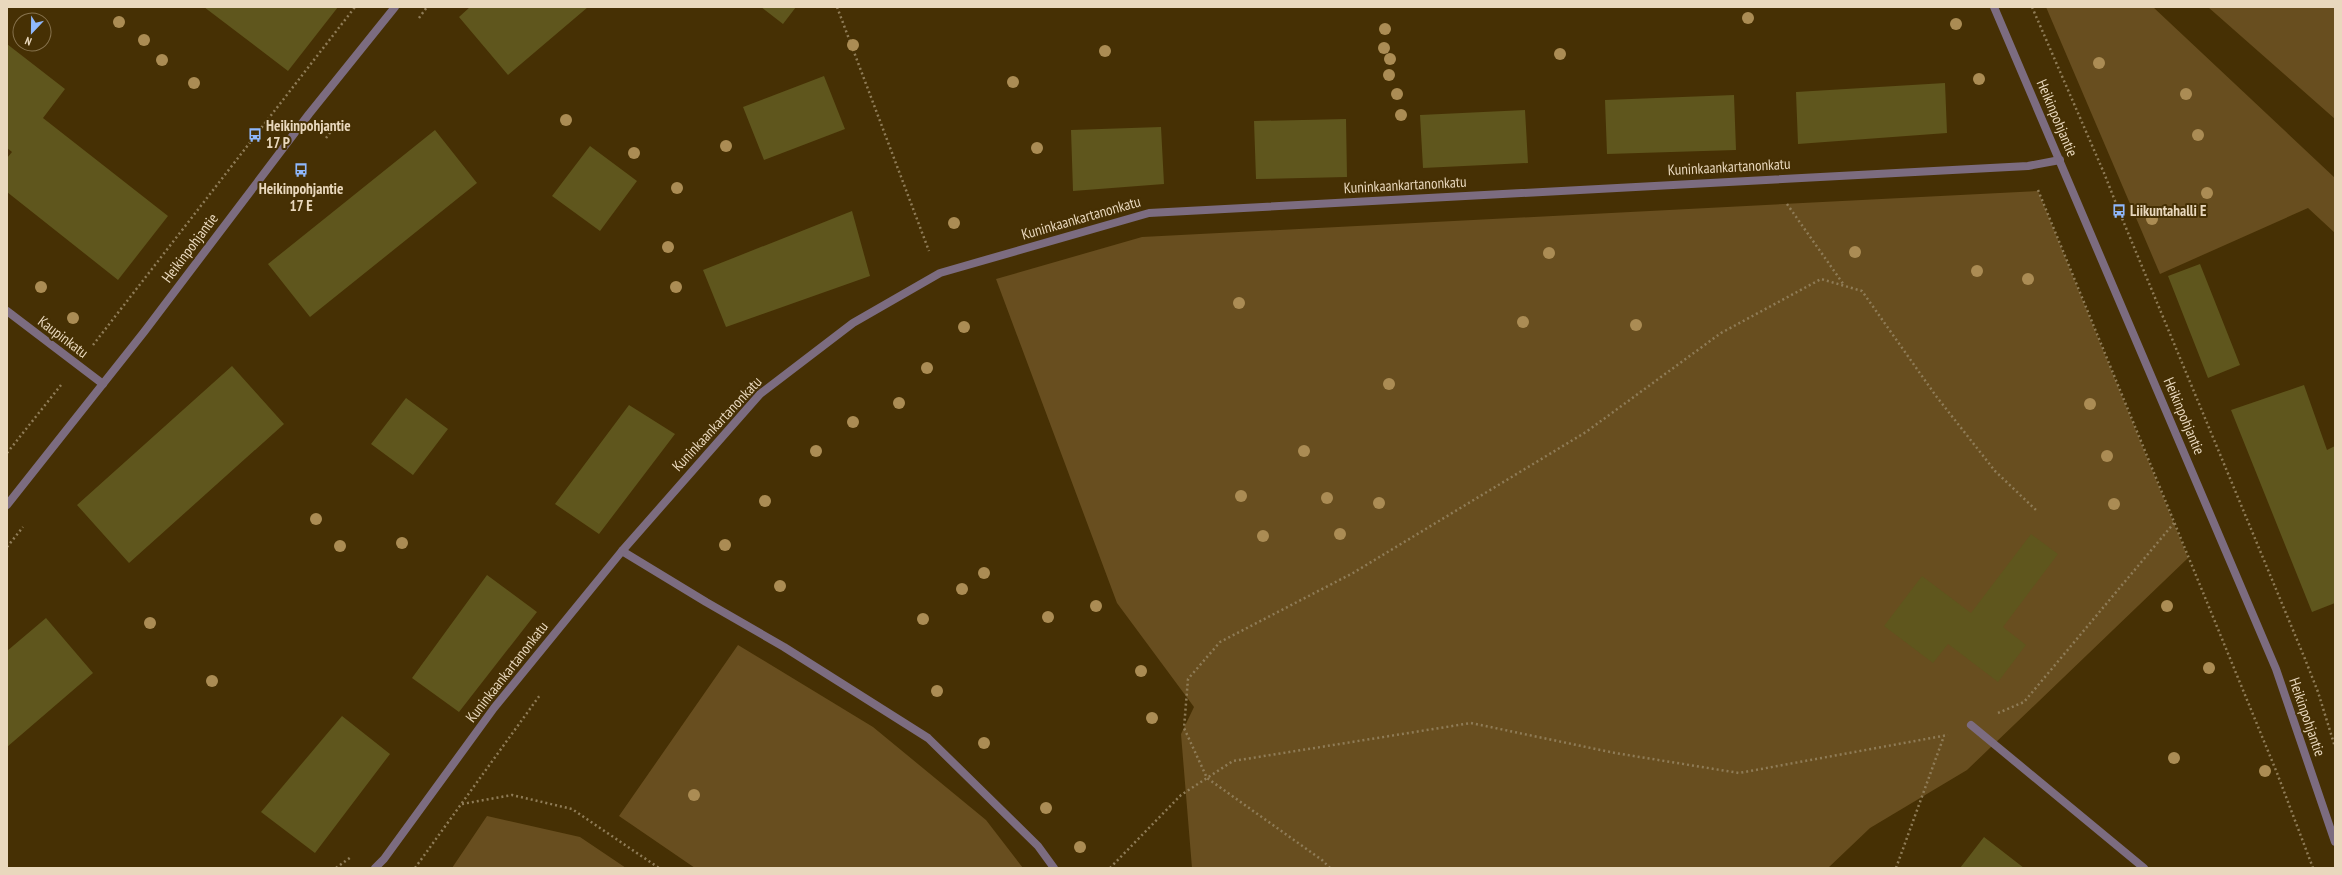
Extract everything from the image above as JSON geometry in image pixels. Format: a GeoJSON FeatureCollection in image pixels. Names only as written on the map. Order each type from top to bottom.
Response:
{"type":"FeatureCollection","features":[{"type":"Feature","properties":{"kind":"street","name":"Heikinpohjantie"},"geometry":{"type":"LineString","coordinates":[[7,505],[103,384],[309,114],[395,7]]}},
{"type":"Feature","properties":{"kind":"street","name":"Heikinpohjantie"},"geometry":{"type":"LineString","coordinates":[[1994,7],[2276,669],[2335,842]]}},
{"type":"Feature","properties":{"kind":"street","name":"Kuninkaankartanonkatu"},"geometry":{"type":"LineString","coordinates":[[375,868],[384,859],[494,708],[622,551],[760,394],[853,323],[940,273],[1149,213],[2028,166],[2060,160]]}},
{"type":"Feature","properties":{"kind":"street","name":"Kaupinkatu"},"geometry":{"type":"LineString","coordinates":[[7,311],[103,384]]}},
{"type":"Feature","properties":{"kind":"street"},"geometry":{"type":"LineString","coordinates":[[622,551],[784,647],[928,738],[1038,846],[1054,868]]}},
{"type":"Feature","properties":{"kind":"street"},"geometry":{"type":"LineString","coordinates":[[1971,725],[2144,868]]}},
{"type":"Feature","properties":{"kind":"path"},"geometry":{"type":"LineString","coordinates":[[7,453],[355,7]]}},
{"type":"Feature","properties":{"kind":"path"},"geometry":{"type":"LineString","coordinates":[[837,7],[933,261],[940,273]]}},
{"type":"Feature","properties":{"kind":"path"},"geometry":{"type":"LineString","coordinates":[[2032,7],[2104,172],[2305,659],[2318,692],[2335,747]]}},
{"type":"Feature","properties":{"kind":"path"},"geometry":{"type":"LineString","coordinates":[[2028,166],[2274,766],[2313,868]]}},
{"type":"Feature","properties":{"kind":"path"},"geometry":{"type":"LineString","coordinates":[[2030,192],[2038,191]]}},
{"type":"Feature","properties":{"kind":"path"},"geometry":{"type":"LineString","coordinates":[[1779,204],[1795,204]]}},
{"type":"Feature","properties":{"kind":"path"},"geometry":{"type":"LineString","coordinates":[[1787,204],[1844,285]]}},
{"type":"Feature","properties":{"kind":"path"},"geometry":{"type":"LineString","coordinates":[[1330,868],[1322,860],[1207,778],[1184,728],[1188,679],[1220,642],[1353,574],[1586,432],[1721,333],[1821,279],[1862,291],[1936,396],[1995,471],[2037,511]]}},
{"type":"Feature","properties":{"kind":"path"},"geometry":{"type":"LineString","coordinates":[[1110,868],[1181,795],[1233,761],[1471,723],[1615,753],[1739,773],[1957,734],[1971,725],[2024,702],[2174,523]]}},
{"type":"Feature","properties":{"kind":"path"},"geometry":{"type":"LineString","coordinates":[[415,868],[545,688]]}},
{"type":"Feature","properties":{"kind":"path"},"geometry":{"type":"LineString","coordinates":[[1896,868],[1944,736]]}},
{"type":"Feature","properties":{"kind":"path"},"geometry":{"type":"LineString","coordinates":[[462,804],[512,795],[572,809],[659,868]]}},
{"type":"Feature","properties":{"kind":"path"},"geometry":{"type":"LineString","coordinates":[[336,868],[354,855]]}},
{"type":"Feature","properties":{"kind":"shaded area"},"geometry":{"type":"Polygon","coordinates":[[[2046,7],[2153,7],[2335,178],[2335,233],[2308,208],[2160,274],[2046,7]]]}},
{"type":"Feature","properties":{"kind":"shaded area"},"geometry":{"type":"Polygon","coordinates":[[[2208,7],[2335,7],[2335,119],[2208,7]]]}},
{"type":"Feature","properties":{"kind":"shaded area"},"geometry":{"type":"Polygon","coordinates":[[[2038,191],[2188,558],[1967,770],[1870,828],[1828,868],[1192,868],[1181,734],[1194,707],[1117,603],[996,279],[1142,237],[2038,191]]]}},
{"type":"Feature","properties":{"kind":"shaded area"},"geometry":{"type":"Polygon","coordinates":[[[738,645],[873,727],[986,820],[1023,868],[695,868],[619,816],[738,645]]]}},
{"type":"Feature","properties":{"kind":"shaded area"},"geometry":{"type":"Polygon","coordinates":[[[487,816],[580,837],[626,868],[452,868],[487,816]]]}},
{"type":"Feature","properties":{"kind":"building"},"geometry":{"type":"Polygon","coordinates":[[[204,7],[338,7],[288,71],[204,7]]]}},
{"type":"Feature","properties":{"kind":"building"},"geometry":{"type":"Polygon","coordinates":[[[470,7],[588,7],[508,75],[459,17],[470,7]]]}},
{"type":"Feature","properties":{"kind":"building"},"geometry":{"type":"Polygon","coordinates":[[[761,7],[796,7],[783,24],[761,7]]]}},
{"type":"Feature","properties":{"kind":"building"},"geometry":{"type":"Polygon","coordinates":[[[7,44],[12,48],[12,52],[17,52],[65,89],[43,118],[168,216],[118,280],[7,192],[7,158],[12,152],[7,148],[7,44]]]}},
{"type":"Feature","properties":{"kind":"building"},"geometry":{"type":"Polygon","coordinates":[[[824,76],[845,129],[764,160],[743,107],[824,76]]]}},
{"type":"Feature","properties":{"kind":"building"},"geometry":{"type":"Polygon","coordinates":[[[1945,83],[1947,133],[1798,144],[1796,92],[1945,83]]]}},
{"type":"Feature","properties":{"kind":"building"},"geometry":{"type":"Polygon","coordinates":[[[1734,95],[1736,150],[1607,154],[1605,100],[1734,95]]]}},
{"type":"Feature","properties":{"kind":"building"},"geometry":{"type":"Polygon","coordinates":[[[1525,110],[1528,163],[1423,168],[1420,115],[1525,110]]]}},
{"type":"Feature","properties":{"kind":"building"},"geometry":{"type":"Polygon","coordinates":[[[1346,119],[1347,177],[1256,179],[1254,121],[1346,119]]]}},
{"type":"Feature","properties":{"kind":"building"},"geometry":{"type":"Polygon","coordinates":[[[1161,127],[1164,184],[1073,191],[1071,130],[1161,127]]]}},
{"type":"Feature","properties":{"kind":"building"},"geometry":{"type":"Polygon","coordinates":[[[435,130],[477,183],[310,317],[268,264],[435,130]]]}},
{"type":"Feature","properties":{"kind":"building"},"geometry":{"type":"Polygon","coordinates":[[[590,146],[637,181],[600,231],[552,196],[590,146]]]}},
{"type":"Feature","properties":{"kind":"building"},"geometry":{"type":"Polygon","coordinates":[[[852,211],[870,276],[726,327],[703,270],[852,211]]]}},
{"type":"Feature","properties":{"kind":"building"},"geometry":{"type":"Polygon","coordinates":[[[2200,264],[2240,365],[2208,378],[2168,276],[2200,264]]]}},
{"type":"Feature","properties":{"kind":"building"},"geometry":{"type":"Polygon","coordinates":[[[232,366],[284,424],[129,563],[77,505],[232,366]]]}},
{"type":"Feature","properties":{"kind":"building"},"geometry":{"type":"Polygon","coordinates":[[[2304,385],[2327,450],[2335,446],[2335,603],[2312,612],[2231,410],[2304,385]]]}},
{"type":"Feature","properties":{"kind":"building"},"geometry":{"type":"Polygon","coordinates":[[[406,398],[448,429],[413,475],[371,444],[406,398]]]}},
{"type":"Feature","properties":{"kind":"building"},"geometry":{"type":"Polygon","coordinates":[[[629,405],[675,434],[599,534],[555,504],[629,405]]]}},
{"type":"Feature","properties":{"kind":"building"},"geometry":{"type":"Polygon","coordinates":[[[2031,534],[2058,554],[2003,627],[2026,645],[1998,682],[1948,644],[1933,663],[1884,626],[1922,576],[1971,613],[2031,534]]]}},
{"type":"Feature","properties":{"kind":"building"},"geometry":{"type":"Polygon","coordinates":[[[487,575],[537,612],[459,712],[412,678],[487,575]]]}},
{"type":"Feature","properties":{"kind":"building"},"geometry":{"type":"Polygon","coordinates":[[[46,618],[93,673],[7,747],[7,651],[46,618]]]}},
{"type":"Feature","properties":{"kind":"building"},"geometry":{"type":"Polygon","coordinates":[[[342,716],[390,754],[315,853],[261,812],[342,716]]]}},
{"type":"Feature","properties":{"kind":"building"},"geometry":{"type":"Polygon","coordinates":[[[1984,837],[2024,868],[1960,868],[1984,837]]]}},
{"type":"Feature","properties":{"kind":"place","name":"Heikinpohjantie 17 P"},"geometry":{"type":"Point","coordinates":[255,135]}},
{"type":"Feature","properties":{"kind":"place","name":"Heikinpohjantie 17 E"},"geometry":{"type":"Point","coordinates":[301,170]}},
{"type":"Feature","properties":{"kind":"place","name":"Liikuntahalli E"},"geometry":{"type":"Point","coordinates":[2119,211]}}]}
